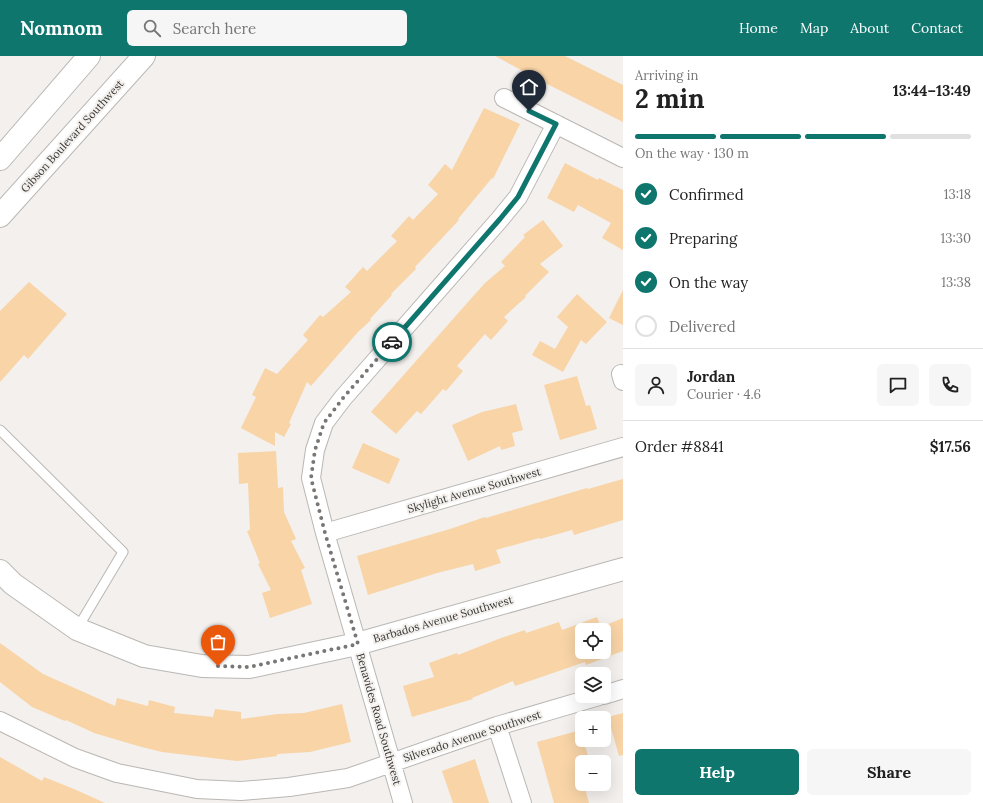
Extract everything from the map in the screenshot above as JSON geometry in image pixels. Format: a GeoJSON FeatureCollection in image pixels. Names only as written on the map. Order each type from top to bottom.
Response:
{"type":"FeatureCollection","features":[{"type":"Feature","properties":{"kind":"street"},"geometry":{"type":"LineString","coordinates":[[0,159],[89,56]]}},
{"type":"Feature","properties":{"kind":"street","name":"Gibson Boulevard Southwest"},"geometry":{"type":"LineString","coordinates":[[0,216],[144,56]]}},
{"type":"Feature","properties":{"kind":"street"},"geometry":{"type":"LineString","coordinates":[[504,98],[623,158]]}},
{"type":"Feature","properties":{"kind":"street","name":"Benavides Road Southwest"},"geometry":{"type":"LineString","coordinates":[[404,803],[391,763],[325,533],[311,478],[315,450],[324,423],[343,398],[518,197],[556,124]]}},
{"type":"Feature","properties":{"kind":"street","name":"Skylight Avenue Southwest"},"geometry":{"type":"LineString","coordinates":[[325,533],[623,448]]}},
{"type":"Feature","properties":{"kind":"street","name":"Barbados Avenue Southwest"},"geometry":{"type":"LineString","coordinates":[[0,571],[13,584],[77,629],[144,656],[202,666],[249,667],[358,644],[623,569]]}},
{"type":"Feature","properties":{"kind":"street"},"geometry":{"type":"LineString","coordinates":[[611,693],[623,689]]}},
{"type":"Feature","properties":{"kind":"street","name":"Silverado Avenue Southwest"},"geometry":{"type":"LineString","coordinates":[[0,721],[75,758],[117,773],[197,789],[290,795],[348,778],[497,726],[575,703]]}},
{"type":"Feature","properties":{"kind":"street"},"geometry":{"type":"LineString","coordinates":[[497,726],[522,803]]}},
{"type":"Feature","properties":{"kind":"lane"},"geometry":{"type":"LineString","coordinates":[[0,430],[124,552],[77,629]]}},
{"type":"Feature","properties":{"kind":"building"},"geometry":{"type":"Polygon","coordinates":[[[495,56],[565,56],[623,85],[623,122],[549,85],[495,56]]]}},
{"type":"Feature","properties":{"kind":"building"},"geometry":{"type":"Polygon","coordinates":[[[484,108],[520,124],[493,179],[492,178],[458,219],[459,220],[415,267],[416,269],[391,294],[392,295],[370,319],[371,320],[358,332],[311,386],[307,382],[289,423],[291,424],[284,437],[275,432],[275,446],[241,428],[256,397],[252,395],[265,368],[277,374],[308,340],[303,335],[320,315],[323,317],[351,292],[345,287],[363,267],[367,271],[397,241],[391,236],[409,216],[413,220],[438,194],[428,185],[445,164],[452,170],[484,108]]]}},
{"type":"Feature","properties":{"kind":"building"},"geometry":{"type":"Polygon","coordinates":[[[565,163],[598,180],[599,178],[623,190],[623,250],[602,238],[611,223],[578,205],[574,212],[547,198],[565,163]]]}},
{"type":"Feature","properties":{"kind":"building"},"geometry":{"type":"Polygon","coordinates":[[[543,220],[563,246],[540,264],[549,272],[525,296],[526,297],[504,317],[508,321],[491,340],[485,334],[457,366],[463,371],[446,391],[443,389],[421,414],[417,411],[396,434],[371,412],[485,283],[505,266],[501,262],[525,237],[523,235],[543,220]]]}},
{"type":"Feature","properties":{"kind":"building"},"geometry":{"type":"Polygon","coordinates":[[[29,282],[67,314],[28,359],[24,355],[0,382],[0,311],[29,282]]]}},
{"type":"Feature","properties":{"kind":"building"},"geometry":{"type":"Polygon","coordinates":[[[623,290],[623,325],[609,318],[623,290]]]}},
{"type":"Feature","properties":{"kind":"building"},"geometry":{"type":"Polygon","coordinates":[[[577,294],[607,322],[586,344],[581,340],[563,372],[532,355],[540,341],[555,349],[568,327],[557,317],[577,294]]]}},
{"type":"Feature","properties":{"kind":"building"},"geometry":{"type":"Polygon","coordinates":[[[577,376],[586,406],[590,405],[597,429],[560,440],[544,385],[577,376]]]}},
{"type":"Feature","properties":{"kind":"building"},"geometry":{"type":"Polygon","coordinates":[[[516,404],[523,430],[512,433],[515,446],[501,450],[500,446],[468,461],[452,425],[482,412],[516,404]]]}},
{"type":"Feature","properties":{"kind":"building"},"geometry":{"type":"Polygon","coordinates":[[[363,443],[400,459],[389,484],[352,468],[363,443]]]}},
{"type":"Feature","properties":{"kind":"building"},"geometry":{"type":"Polygon","coordinates":[[[276,451],[278,488],[283,487],[284,512],[296,539],[291,541],[305,568],[301,570],[312,604],[270,618],[262,593],[271,590],[258,564],[260,563],[247,531],[250,530],[248,483],[239,484],[238,453],[276,451]]]}},
{"type":"Feature","properties":{"kind":"building"},"geometry":{"type":"Polygon","coordinates":[[[623,479],[623,520],[574,535],[572,530],[496,550],[501,563],[475,571],[473,564],[437,573],[368,595],[357,556],[450,529],[485,517],[486,518],[587,488],[588,489],[623,479]]]}},
{"type":"Feature","properties":{"kind":"building"},"geometry":{"type":"Polygon","coordinates":[[[597,617],[599,623],[581,623],[597,617]]]}},
{"type":"Feature","properties":{"kind":"building"},"geometry":{"type":"Polygon","coordinates":[[[623,618],[623,651],[611,656],[611,623],[623,618]]]}},
{"type":"Feature","properties":{"kind":"building"},"geometry":{"type":"Polygon","coordinates":[[[559,622],[562,630],[575,625],[575,659],[602,659],[586,665],[585,662],[515,686],[513,681],[472,698],[473,699],[412,717],[403,686],[434,677],[429,663],[457,653],[458,655],[525,630],[526,633],[559,622]]]}},
{"type":"Feature","properties":{"kind":"building"},"geometry":{"type":"Polygon","coordinates":[[[0,643],[43,674],[115,706],[117,698],[148,706],[149,700],[175,707],[174,713],[213,717],[215,709],[241,712],[241,719],[278,714],[304,713],[342,704],[351,742],[310,752],[277,754],[277,756],[237,761],[162,752],[138,746],[94,733],[32,707],[0,682],[0,643]]]}},
{"type":"Feature","properties":{"kind":"building"},"geometry":{"type":"Polygon","coordinates":[[[623,713],[623,755],[619,756],[611,728],[611,716],[623,713]]]}},
{"type":"Feature","properties":{"kind":"building"},"geometry":{"type":"Polygon","coordinates":[[[575,732],[575,747],[585,747],[588,755],[575,755],[575,791],[586,791],[589,803],[554,803],[537,742],[575,732]]]}},
{"type":"Feature","properties":{"kind":"building"},"geometry":{"type":"Polygon","coordinates":[[[0,757],[42,781],[44,777],[105,803],[0,803],[0,757]]]}},
{"type":"Feature","properties":{"kind":"building"},"geometry":{"type":"Polygon","coordinates":[[[475,759],[489,803],[453,803],[442,771],[475,759]]]}},
{"type":"Feature","properties":{"kind":"way so far"},"geometry":{"type":"LineString","coordinates":[[218,666],[249,667],[358,644],[325,533],[311,478],[315,450],[324,423],[343,398],[392,342]]}},
{"type":"Feature","properties":{"kind":"route"},"geometry":{"type":"LineString","coordinates":[[392,342],[518,197],[556,124],[529,111]]}}]}
